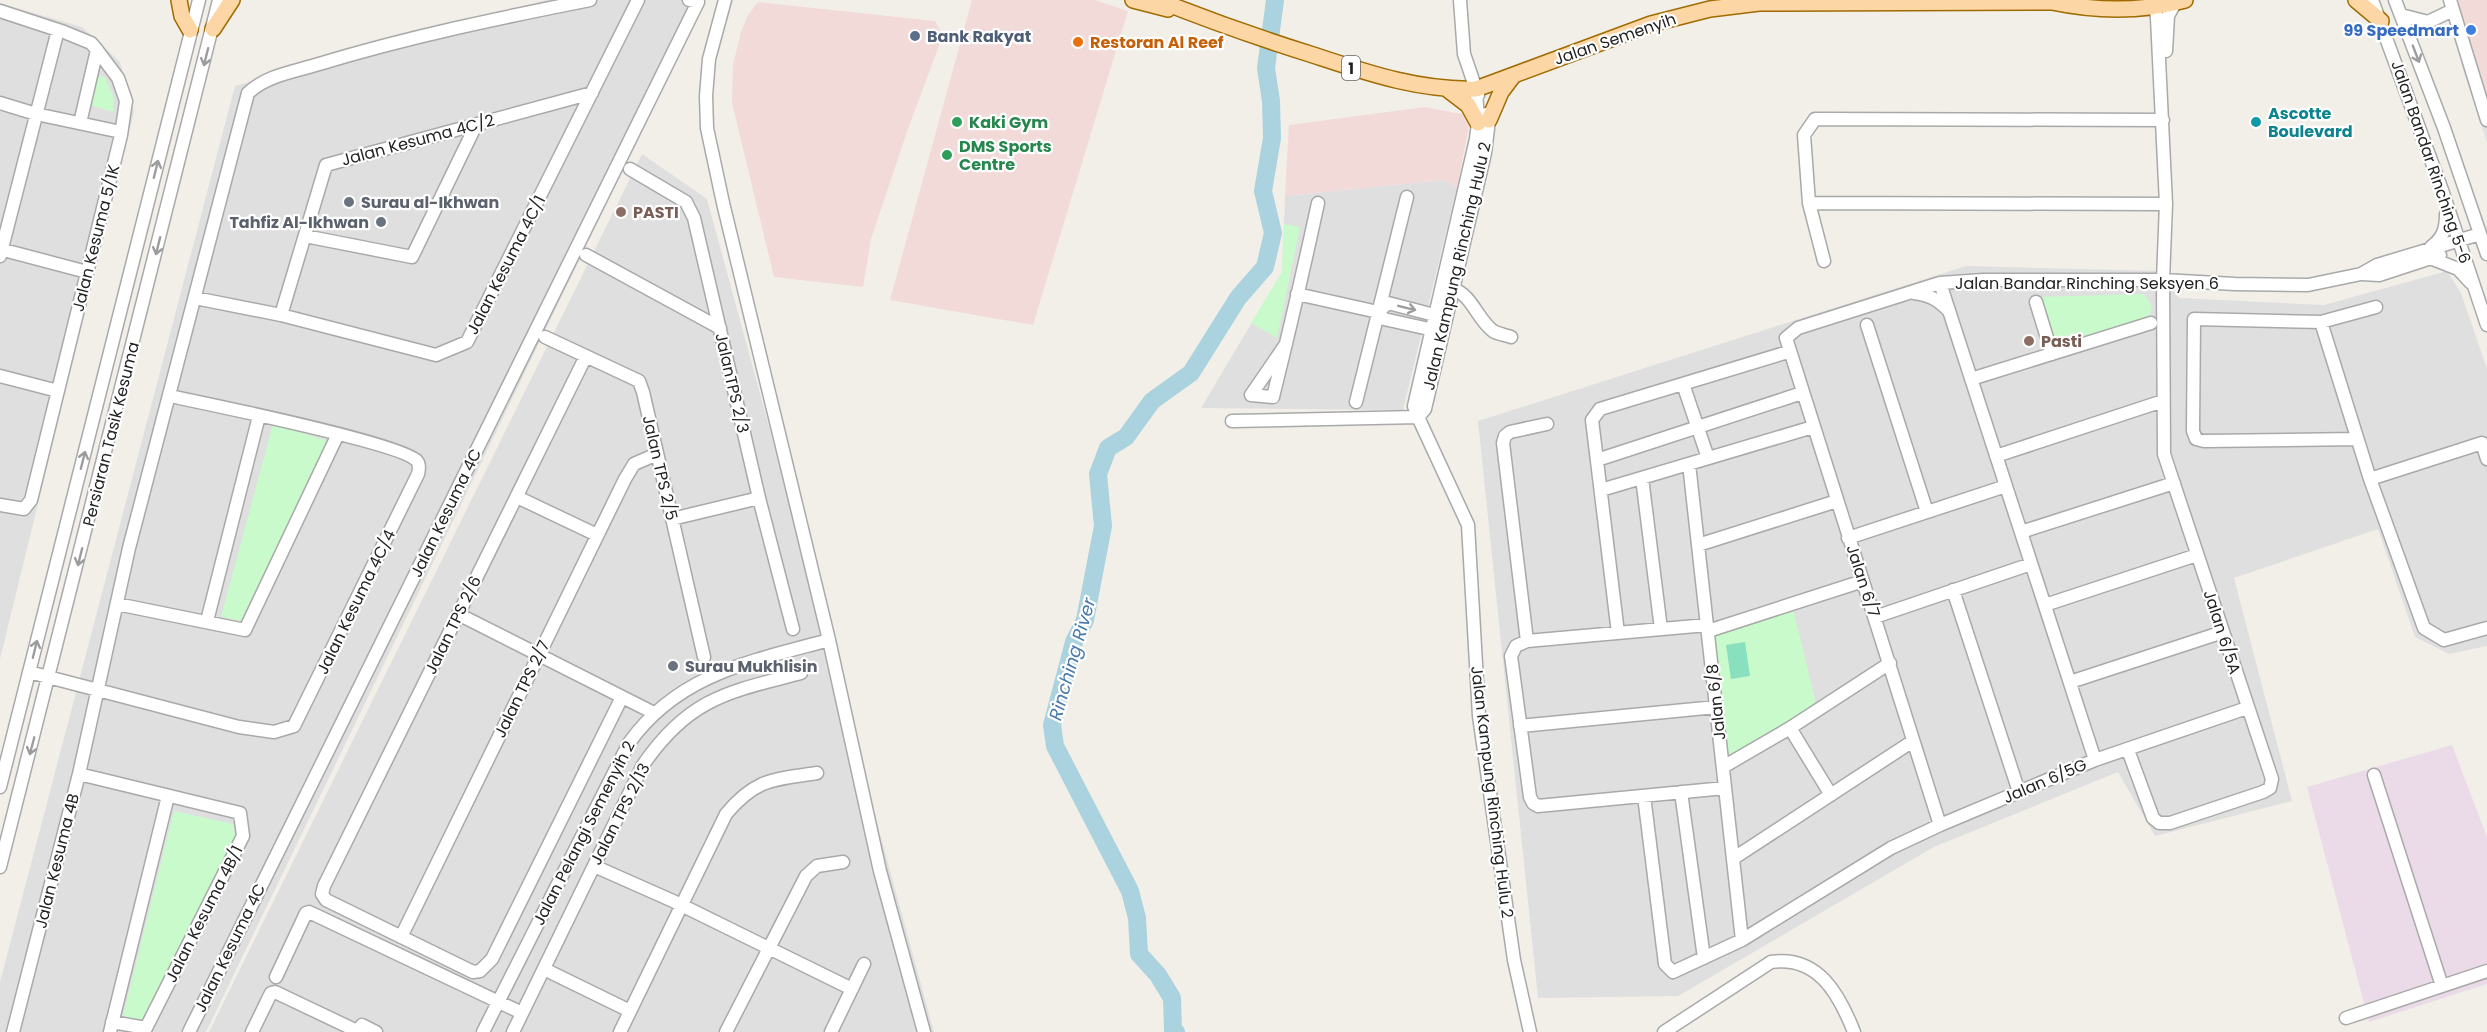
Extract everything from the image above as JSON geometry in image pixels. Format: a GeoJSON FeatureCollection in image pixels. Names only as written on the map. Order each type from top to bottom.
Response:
{"type":"FeatureCollection","features":[{"type":"Feature","properties":{"kind":"main road"},"geometry":{"type":"LineString","coordinates":[[179,0],[182,16],[190,30]]}},
{"type":"Feature","properties":{"kind":"main road"},"geometry":{"type":"LineString","coordinates":[[213,29],[232,0]]}},
{"type":"Feature","properties":{"kind":"main road"},"geometry":{"type":"LineString","coordinates":[[1133,0],[1206,19]]}},
{"type":"Feature","properties":{"kind":"main road","name":"Jalan Semenyih"},"geometry":{"type":"LineString","coordinates":[[1158,0],[1252,36],[1378,76],[1447,89],[1474,86],[1513,76],[1651,24],[1710,9],[1759,3],[2054,1],[2088,9],[2154,6],[2180,1]]}},
{"type":"Feature","properties":{"kind":"main road"},"geometry":{"type":"LineString","coordinates":[[2356,0],[2381,21]]}},
{"type":"Feature","properties":{"kind":"main road","name":"Jalan Semenyih"},"geometry":{"type":"LineString","coordinates":[[1423,86],[1474,86],[1537,66]]}},
{"type":"Feature","properties":{"kind":"main road"},"geometry":{"type":"LineString","coordinates":[[1447,89],[1468,105],[1484,122],[1513,76]]}},
{"type":"Feature","properties":{"kind":"street","name":"Persiaran Tasik Kesuma"},"geometry":{"type":"LineString","coordinates":[[0,787],[199,0]]}},
{"type":"Feature","properties":{"kind":"street","name":"Persiaran Tasik Kesuma"},"geometry":{"type":"LineString","coordinates":[[0,867],[50,677],[219,0]]}},
{"type":"Feature","properties":{"kind":"street"},"geometry":{"type":"LineString","coordinates":[[96,689],[129,548],[248,93],[263,80],[355,53],[468,24],[590,0]]}},
{"type":"Feature","properties":{"kind":"street","name":"Jalan Kesuma 4C/1"},"geometry":{"type":"LineString","coordinates":[[195,298],[281,315],[436,356],[467,342],[638,0]]}},
{"type":"Feature","properties":{"kind":"street","name":"Jalan Kesuma 4C"},"geometry":{"type":"LineString","coordinates":[[189,1032],[698,2],[688,0]]}},
{"type":"Feature","properties":{"kind":"street"},"geometry":{"type":"LineString","coordinates":[[725,0],[709,59],[706,96],[707,128],[723,203],[829,640],[880,871],[924,1032]]}},
{"type":"Feature","properties":{"kind":"street","name":"Jalan Kampung Rinching Hulu 2"},"geometry":{"type":"LineString","coordinates":[[1441,317],[1453,289],[1485,153],[1484,122],[1464,54],[1460,0]]}},
{"type":"Feature","properties":{"kind":"street","name":"Jalan Bandar Rinching 5-6"},"geometry":{"type":"LineString","coordinates":[[2372,0],[2486,317]]}},
{"type":"Feature","properties":{"kind":"street","name":"Jalan Bandar Rinching 5-6"},"geometry":{"type":"LineString","coordinates":[[2395,0],[2444,128],[2483,243]]}},
{"type":"Feature","properties":{"kind":"street"},"geometry":{"type":"LineString","coordinates":[[2161,87],[2165,73],[2169,16],[2180,1]]}},
{"type":"Feature","properties":{"kind":"street"},"geometry":{"type":"LineString","coordinates":[[2401,15],[2428,22],[2451,5],[2487,120]]}},
{"type":"Feature","properties":{"kind":"street"},"geometry":{"type":"LineString","coordinates":[[2154,6],[2157,18],[2161,87]]}},
{"type":"Feature","properties":{"kind":"street","name":"Jalan Kesuma 5/1K"},"geometry":{"type":"LineString","coordinates":[[0,11],[91,43],[118,78],[126,101],[121,132],[31,500],[24,509],[0,505]]}},
{"type":"Feature","properties":{"kind":"street"},"geometry":{"type":"LineString","coordinates":[[58,30],[1,252],[87,272]]}},
{"type":"Feature","properties":{"kind":"street"},"geometry":{"type":"LineString","coordinates":[[80,123],[97,50]]}},
{"type":"Feature","properties":{"kind":"street","name":"Jalan 6/5A"},"geometry":{"type":"LineString","coordinates":[[2128,750],[2153,818],[2159,823],[2170,823],[2270,788],[2272,779],[2164,454],[2163,280],[2166,204],[2161,87]]}},
{"type":"Feature","properties":{"kind":"street","name":"Jalan Kesuma 4C/2"},"geometry":{"type":"LineString","coordinates":[[281,315],[326,165],[592,93]]}},
{"type":"Feature","properties":{"kind":"street"},"geometry":{"type":"LineString","coordinates":[[0,103],[36,114],[121,132]]}},
{"type":"Feature","properties":{"kind":"street"},"geometry":{"type":"LineString","coordinates":[[1824,261],[1809,203],[1804,135],[1815,119],[2163,120]]}},
{"type":"Feature","properties":{"kind":"street","name":"Jalan Kampung Rinching Hulu 2"},"geometry":{"type":"LineString","coordinates":[[1484,122],[1437,331],[1425,409],[1418,417],[1468,525],[1479,716],[1514,960],[1530,1032]]}},
{"type":"Feature","properties":{"kind":"street"},"geometry":{"type":"LineString","coordinates":[[305,236],[412,257],[476,125]]}},
{"type":"Feature","properties":{"kind":"street","name":"JalanTPS 2/3"},"geometry":{"type":"LineString","coordinates":[[630,169],[686,202],[694,218],[759,498],[793,629]]}},
{"type":"Feature","properties":{"kind":"street"},"geometry":{"type":"LineString","coordinates":[[1356,402],[1407,197]]}},
{"type":"Feature","properties":{"kind":"street"},"geometry":{"type":"LineString","coordinates":[[2446,202],[2445,232],[2428,254],[2458,269],[2474,287]]}},
{"type":"Feature","properties":{"kind":"street"},"geometry":{"type":"LineString","coordinates":[[1286,344],[1318,203]]}},
{"type":"Feature","properties":{"kind":"street"},"geometry":{"type":"LineString","coordinates":[[1809,203],[2166,204]]}},
{"type":"Feature","properties":{"kind":"street","name":"Jalan Bandar Rinching Seksyen 6"},"geometry":{"type":"LineString","coordinates":[[1785,338],[1798,328],[1940,283],[1973,280],[2188,280],[2235,284],[2308,285],[2361,274],[2379,275],[2428,254],[2460,245],[2483,243]]}},
{"type":"Feature","properties":{"kind":"street"},"geometry":{"type":"LineString","coordinates":[[586,255],[720,328]]}},
{"type":"Feature","properties":{"kind":"street"},"geometry":{"type":"LineString","coordinates":[[1949,311],[1951,298],[1958,288],[1973,280]]}},
{"type":"Feature","properties":{"kind":"street"},"geometry":{"type":"LineString","coordinates":[[2128,280],[2156,291],[2163,301],[2176,285],[2188,280]]}},
{"type":"Feature","properties":{"kind":"street","name":"Jalan 6/5G"},"geometry":{"type":"LineString","coordinates":[[1644,796],[1665,964],[1673,972],[1742,940],[1891,848],[2095,760],[1940,283]]}},
{"type":"Feature","properties":{"kind":"street"},"geometry":{"type":"LineString","coordinates":[[1453,289],[1463,292],[1477,315],[1494,331],[1511,337]]}},
{"type":"Feature","properties":{"kind":"street"},"geometry":{"type":"LineString","coordinates":[[1910,292],[1928,295],[1939,300],[1949,311]]}},
{"type":"Feature","properties":{"kind":"street"},"geometry":{"type":"LineString","coordinates":[[1297,294],[1378,312],[1384,319],[1437,331]]}},
{"type":"Feature","properties":{"kind":"street"},"geometry":{"type":"LineString","coordinates":[[2036,302],[2052,354]]}},
{"type":"Feature","properties":{"kind":"street"},"geometry":{"type":"LineString","coordinates":[[1378,312],[1388,303],[1441,317]]}},
{"type":"Feature","properties":{"kind":"street"},"geometry":{"type":"LineString","coordinates":[[2357,439],[2204,441],[2196,439],[2193,431],[2194,319],[2321,322],[2376,307]]}},
{"type":"Feature","properties":{"kind":"street"},"geometry":{"type":"LineString","coordinates":[[1971,379],[2151,322]]}},
{"type":"Feature","properties":{"kind":"street"},"geometry":{"type":"LineString","coordinates":[[2321,322],[2370,479],[2424,628],[2444,640],[2487,628]]}},
{"type":"Feature","properties":{"kind":"street"},"geometry":{"type":"LineString","coordinates":[[1867,325],[1928,512]]}},
{"type":"Feature","properties":{"kind":"street","name":"Jalan TPS 2/5"},"geometry":{"type":"LineString","coordinates":[[545,337],[639,381],[704,657]]}},
{"type":"Feature","properties":{"kind":"street","name":"Jalan 6/7"},"geometry":{"type":"LineString","coordinates":[[1785,338],[1940,825]]}},
{"type":"Feature","properties":{"kind":"street"},"geometry":{"type":"LineString","coordinates":[[1618,633],[1592,420],[1600,410],[1788,352]]}},
{"type":"Feature","properties":{"kind":"street","name":"Jalan TPS 2/6"},"geometry":{"type":"LineString","coordinates":[[401,937],[326,900],[322,894],[324,886],[586,356]]}},
{"type":"Feature","properties":{"kind":"street"},"geometry":{"type":"LineString","coordinates":[[0,376],[58,391]]}},
{"type":"Feature","properties":{"kind":"street"},"geometry":{"type":"LineString","coordinates":[[1683,384],[1708,458]]}},
{"type":"Feature","properties":{"kind":"street"},"geometry":{"type":"LineString","coordinates":[[1597,460],[1802,393]]}},
{"type":"Feature","properties":{"kind":"street","name":"Jalan Kesuma 4C/4"},"geometry":{"type":"LineString","coordinates":[[29,672],[239,727],[274,732],[294,726],[418,474],[417,460],[409,455],[338,434],[170,396]]}},
{"type":"Feature","properties":{"kind":"street"},"geometry":{"type":"LineString","coordinates":[[1996,456],[2163,401]]}},
{"type":"Feature","properties":{"kind":"street"},"geometry":{"type":"LineString","coordinates":[[207,621],[259,416]]}},
{"type":"Feature","properties":{"kind":"street"},"geometry":{"type":"LineString","coordinates":[[1232,421],[1418,417]]}},
{"type":"Feature","properties":{"kind":"street"},"geometry":{"type":"LineString","coordinates":[[1527,641],[1503,443],[1505,436],[1510,432],[1547,424]]}},
{"type":"Feature","properties":{"kind":"street"},"geometry":{"type":"LineString","coordinates":[[1601,490],[1813,427]]}},
{"type":"Feature","properties":{"kind":"street"},"geometry":{"type":"LineString","coordinates":[[117,604],[245,630],[338,434]]}},
{"type":"Feature","properties":{"kind":"street"},"geometry":{"type":"LineString","coordinates":[[2370,479],[2482,443],[2487,459]]}},
{"type":"Feature","properties":{"kind":"street","name":"Jalan TPS 2/7"},"geometry":{"type":"LineString","coordinates":[[401,937],[597,535],[634,464],[657,453]]}},
{"type":"Feature","properties":{"kind":"street","name":"Jalan 6/8"},"geometry":{"type":"LineString","coordinates":[[1689,464],[1742,940]]}},
{"type":"Feature","properties":{"kind":"street"},"geometry":{"type":"LineString","coordinates":[[1642,478],[1660,629]]}},
{"type":"Feature","properties":{"kind":"street"},"geometry":{"type":"LineString","coordinates":[[2021,532],[2174,483]]}},
{"type":"Feature","properties":{"kind":"street"},"geometry":{"type":"LineString","coordinates":[[1848,538],[2006,486]]}},
{"type":"Feature","properties":{"kind":"street"},"geometry":{"type":"LineString","coordinates":[[516,497],[597,535]]}},
{"type":"Feature","properties":{"kind":"street"},"geometry":{"type":"LineString","coordinates":[[672,519],[759,498]]}},
{"type":"Feature","properties":{"kind":"street"},"geometry":{"type":"LineString","coordinates":[[1698,545],[1837,501]]}},
{"type":"Feature","properties":{"kind":"street"},"geometry":{"type":"LineString","coordinates":[[2045,605],[2197,555]]}},
{"type":"Feature","properties":{"kind":"street"},"geometry":{"type":"LineString","coordinates":[[1875,616],[2031,564]]}},
{"type":"Feature","properties":{"kind":"street"},"geometry":{"type":"LineString","coordinates":[[1725,788],[1538,806],[1533,803],[1530,797],[1511,656],[1516,646],[1527,641],[1660,629],[1707,628],[1863,581]]}},
{"type":"Feature","properties":{"kind":"street"},"geometry":{"type":"LineString","coordinates":[[1953,590],[2019,792]]}},
{"type":"Feature","properties":{"kind":"street"},"geometry":{"type":"LineString","coordinates":[[458,614],[654,713]]}},
{"type":"Feature","properties":{"kind":"street"},"geometry":{"type":"LineString","coordinates":[[2070,682],[2223,632]]}},
{"type":"Feature","properties":{"kind":"street","name":"Jalan Pelangi Semenyih 2"},"geometry":{"type":"LineString","coordinates":[[483,1032],[629,742],[641,726],[654,713],[712,674],[829,640]]}},
{"type":"Feature","properties":{"kind":"street"},"geometry":{"type":"LineString","coordinates":[[1723,767],[1790,728],[1890,663]]}},
{"type":"Feature","properties":{"kind":"street","name":"Jalan TPS 2/13"},"geometry":{"type":"LineString","coordinates":[[513,1032],[644,765],[656,746],[677,725],[706,702],[734,691],[801,673]]}},
{"type":"Feature","properties":{"kind":"street","name":"Jalan Kesuma 4B"},"geometry":{"type":"LineString","coordinates":[[13,1032],[79,774],[96,689]]}},
{"type":"Feature","properties":{"kind":"street"},"geometry":{"type":"LineString","coordinates":[[401,937],[472,972],[480,970],[492,959],[622,697]]}},
{"type":"Feature","properties":{"kind":"street"},"geometry":{"type":"LineString","coordinates":[[1520,726],[1716,706]]}},
{"type":"Feature","properties":{"kind":"street"},"geometry":{"type":"LineString","coordinates":[[2095,760],[2247,708]]}},
{"type":"Feature","properties":{"kind":"street"},"geometry":{"type":"LineString","coordinates":[[1790,728],[1831,795]]}},
{"type":"Feature","properties":{"kind":"street"},"geometry":{"type":"LineString","coordinates":[[1734,858],[1914,741]]}},
{"type":"Feature","properties":{"kind":"street"},"geometry":{"type":"LineString","coordinates":[[620,1031],[726,814],[742,794],[765,782],[817,773]]}},
{"type":"Feature","properties":{"kind":"street","name":"Jalan Kesuma 4B/1"},"geometry":{"type":"LineString","coordinates":[[79,774],[240,813],[243,836],[145,1030]]}},
{"type":"Feature","properties":{"kind":"street"},"geometry":{"type":"LineString","coordinates":[[2374,775],[2442,986]]}},
{"type":"Feature","properties":{"kind":"street"},"geometry":{"type":"LineString","coordinates":[[1681,792],[1704,958]]}},
{"type":"Feature","properties":{"kind":"street"},"geometry":{"type":"LineString","coordinates":[[145,1030],[111,1027],[168,796]]}},
{"type":"Feature","properties":{"kind":"street"},"geometry":{"type":"LineString","coordinates":[[726,1032],[806,876],[817,866],[843,862]]}},
{"type":"Feature","properties":{"kind":"street"},"geometry":{"type":"LineString","coordinates":[[594,867],[682,905],[852,989]]}},
{"type":"Feature","properties":{"kind":"street"},"geometry":{"type":"LineString","coordinates":[[276,977],[306,913],[309,912],[522,1013]]}},
{"type":"Feature","properties":{"kind":"street"},"geometry":{"type":"LineString","coordinates":[[1664,1032],[1771,962],[1787,959],[1804,963],[1820,975],[1844,1008],[1854,1032]]}},
{"type":"Feature","properties":{"kind":"street"},"geometry":{"type":"LineString","coordinates":[[831,1032],[864,964]]}},
{"type":"Feature","properties":{"kind":"street"},"geometry":{"type":"LineString","coordinates":[[544,969],[630,1011]]}},
{"type":"Feature","properties":{"kind":"street"},"geometry":{"type":"LineString","coordinates":[[2346,1018],[2487,972]]}},
{"type":"Feature","properties":{"kind":"street"},"geometry":{"type":"LineString","coordinates":[[252,1032],[271,993],[275,992],[357,1031],[362,1025],[376,1032]]}},
{"type":"Feature","properties":{"kind":"shaded area"},"geometry":{"type":"Polygon","coordinates":[[[546,0],[705,0],[206,1032],[0,1032],[0,982],[235,86],[546,0]]]}},
{"type":"Feature","properties":{"kind":"shaded area"},"geometry":{"type":"Polygon","coordinates":[[[972,0],[1095,0],[1128,11],[1033,325],[890,300],[972,0]]]}},
{"type":"Feature","properties":{"kind":"shaded area"},"geometry":{"type":"Polygon","coordinates":[[[2457,0],[2487,0],[2487,94],[2457,0]]]}},
{"type":"Feature","properties":{"kind":"shaded area"},"geometry":{"type":"Polygon","coordinates":[[[758,2],[935,21],[943,35],[871,239],[863,287],[774,277],[732,103],[733,65],[741,32],[748,15],[758,2]]]}},
{"type":"Feature","properties":{"kind":"shaded area"},"geometry":{"type":"Polygon","coordinates":[[[0,3],[82,27],[120,62],[134,112],[0,659],[0,3]]]}},
{"type":"Feature","properties":{"kind":"shaded area"},"geometry":{"type":"Polygon","coordinates":[[[2472,59],[2487,106],[2487,143],[2461,63],[2472,59]]]}},
{"type":"Feature","properties":{"kind":"shaded area"},"geometry":{"type":"Polygon","coordinates":[[[1425,107],[1471,116],[1457,187],[1443,180],[1285,196],[1289,125],[1425,107]]]}},
{"type":"Feature","properties":{"kind":"shaded area"},"geometry":{"type":"Polygon","coordinates":[[[642,154],[707,199],[934,1032],[209,1032],[642,154]]]}},
{"type":"Feature","properties":{"kind":"shaded area"},"geometry":{"type":"Polygon","coordinates":[[[1443,180],[1457,187],[1403,410],[1201,408],[1282,272],[1285,196],[1443,180]]]}},
{"type":"Feature","properties":{"kind":"shaded area"},"geometry":{"type":"Polygon","coordinates":[[[1966,266],[2161,271],[2179,298],[2324,305],[2447,271],[2461,293],[2487,369],[2487,646],[2449,654],[2415,637],[2378,529],[2234,578],[2292,801],[2155,836],[2118,772],[1934,847],[1678,996],[1538,998],[1478,421],[1966,266]]]}},
{"type":"Feature","properties":{"kind":"shaded area"},"geometry":{"type":"Polygon","coordinates":[[[2452,745],[2487,837],[2487,984],[2369,1022],[2307,787],[2452,745]]]}},
{"type":"Feature","properties":{"kind":"green space"},"geometry":{"type":"Polygon","coordinates":[[[98,76],[105,77],[114,98],[113,112],[90,105],[98,76]]]}},
{"type":"Feature","properties":{"kind":"green space"},"geometry":{"type":"Polygon","coordinates":[[[1284,224],[1300,227],[1277,338],[1251,323],[1282,272],[1284,224]]]}},
{"type":"Feature","properties":{"kind":"green space"},"geometry":{"type":"Polygon","coordinates":[[[2144,294],[2152,306],[2149,318],[2053,350],[2037,297],[2144,294]]]}},
{"type":"Feature","properties":{"kind":"green space"},"geometry":{"type":"Polygon","coordinates":[[[273,424],[328,441],[241,621],[221,617],[273,424]]]}},
{"type":"Feature","properties":{"kind":"green space"},"geometry":{"type":"Polygon","coordinates":[[[1792,605],[1817,708],[1724,765],[1708,631],[1792,605]]]}},
{"type":"Feature","properties":{"kind":"green space"},"geometry":{"type":"Polygon","coordinates":[[[1745,642],[1750,676],[1731,679],[1726,645],[1745,642]]]}},
{"type":"Feature","properties":{"kind":"green space"},"geometry":{"type":"Polygon","coordinates":[[[174,811],[233,824],[235,835],[143,1020],[123,1016],[174,811]]]}},
{"type":"Feature","properties":{"kind":"waterway","name":"Rinching River"},"geometry":{"type":"LineString","coordinates":[[1176,1032],[1173,1030],[1172,998],[1158,975],[1139,954],[1137,918],[1130,891],[1055,746],[1052,725],[1074,642],[1085,620],[1103,526],[1098,474],[1108,448],[1126,437],[1152,401],[1191,373],[1238,298],[1265,267],[1273,233],[1263,191],[1272,138],[1271,101],[1266,68],[1275,0]]}},
{"type":"Feature","properties":{"kind":"place","name":"99 Speedmart"},"geometry":{"type":"Point","coordinates":[2471,30]}},
{"type":"Feature","properties":{"kind":"place","name":"Bank Rakyat"},"geometry":{"type":"Point","coordinates":[915,36]}},
{"type":"Feature","properties":{"kind":"place","name":"Restoran Al Reef"},"geometry":{"type":"Point","coordinates":[1078,42]}},
{"type":"Feature","properties":{"kind":"place","name":"Kaki Gym"},"geometry":{"type":"Point","coordinates":[957,122]}},
{"type":"Feature","properties":{"kind":"place","name":"Ascotte Boulevard"},"geometry":{"type":"Point","coordinates":[2256,122]}},
{"type":"Feature","properties":{"kind":"place","name":"DMS Sports Centre"},"geometry":{"type":"Point","coordinates":[947,155]}},
{"type":"Feature","properties":{"kind":"place","name":"Surau al-Ikhwan"},"geometry":{"type":"Point","coordinates":[349,202]}},
{"type":"Feature","properties":{"kind":"place","name":"PASTI"},"geometry":{"type":"Point","coordinates":[621,212]}},
{"type":"Feature","properties":{"kind":"place","name":"Tahfiz Al-Ikhwan"},"geometry":{"type":"Point","coordinates":[381,222]}},
{"type":"Feature","properties":{"kind":"place","name":"Pasti"},"geometry":{"type":"Point","coordinates":[2029,341]}},
{"type":"Feature","properties":{"kind":"place","name":"Surau Mukhlisin"},"geometry":{"type":"Point","coordinates":[673,666]}}]}
